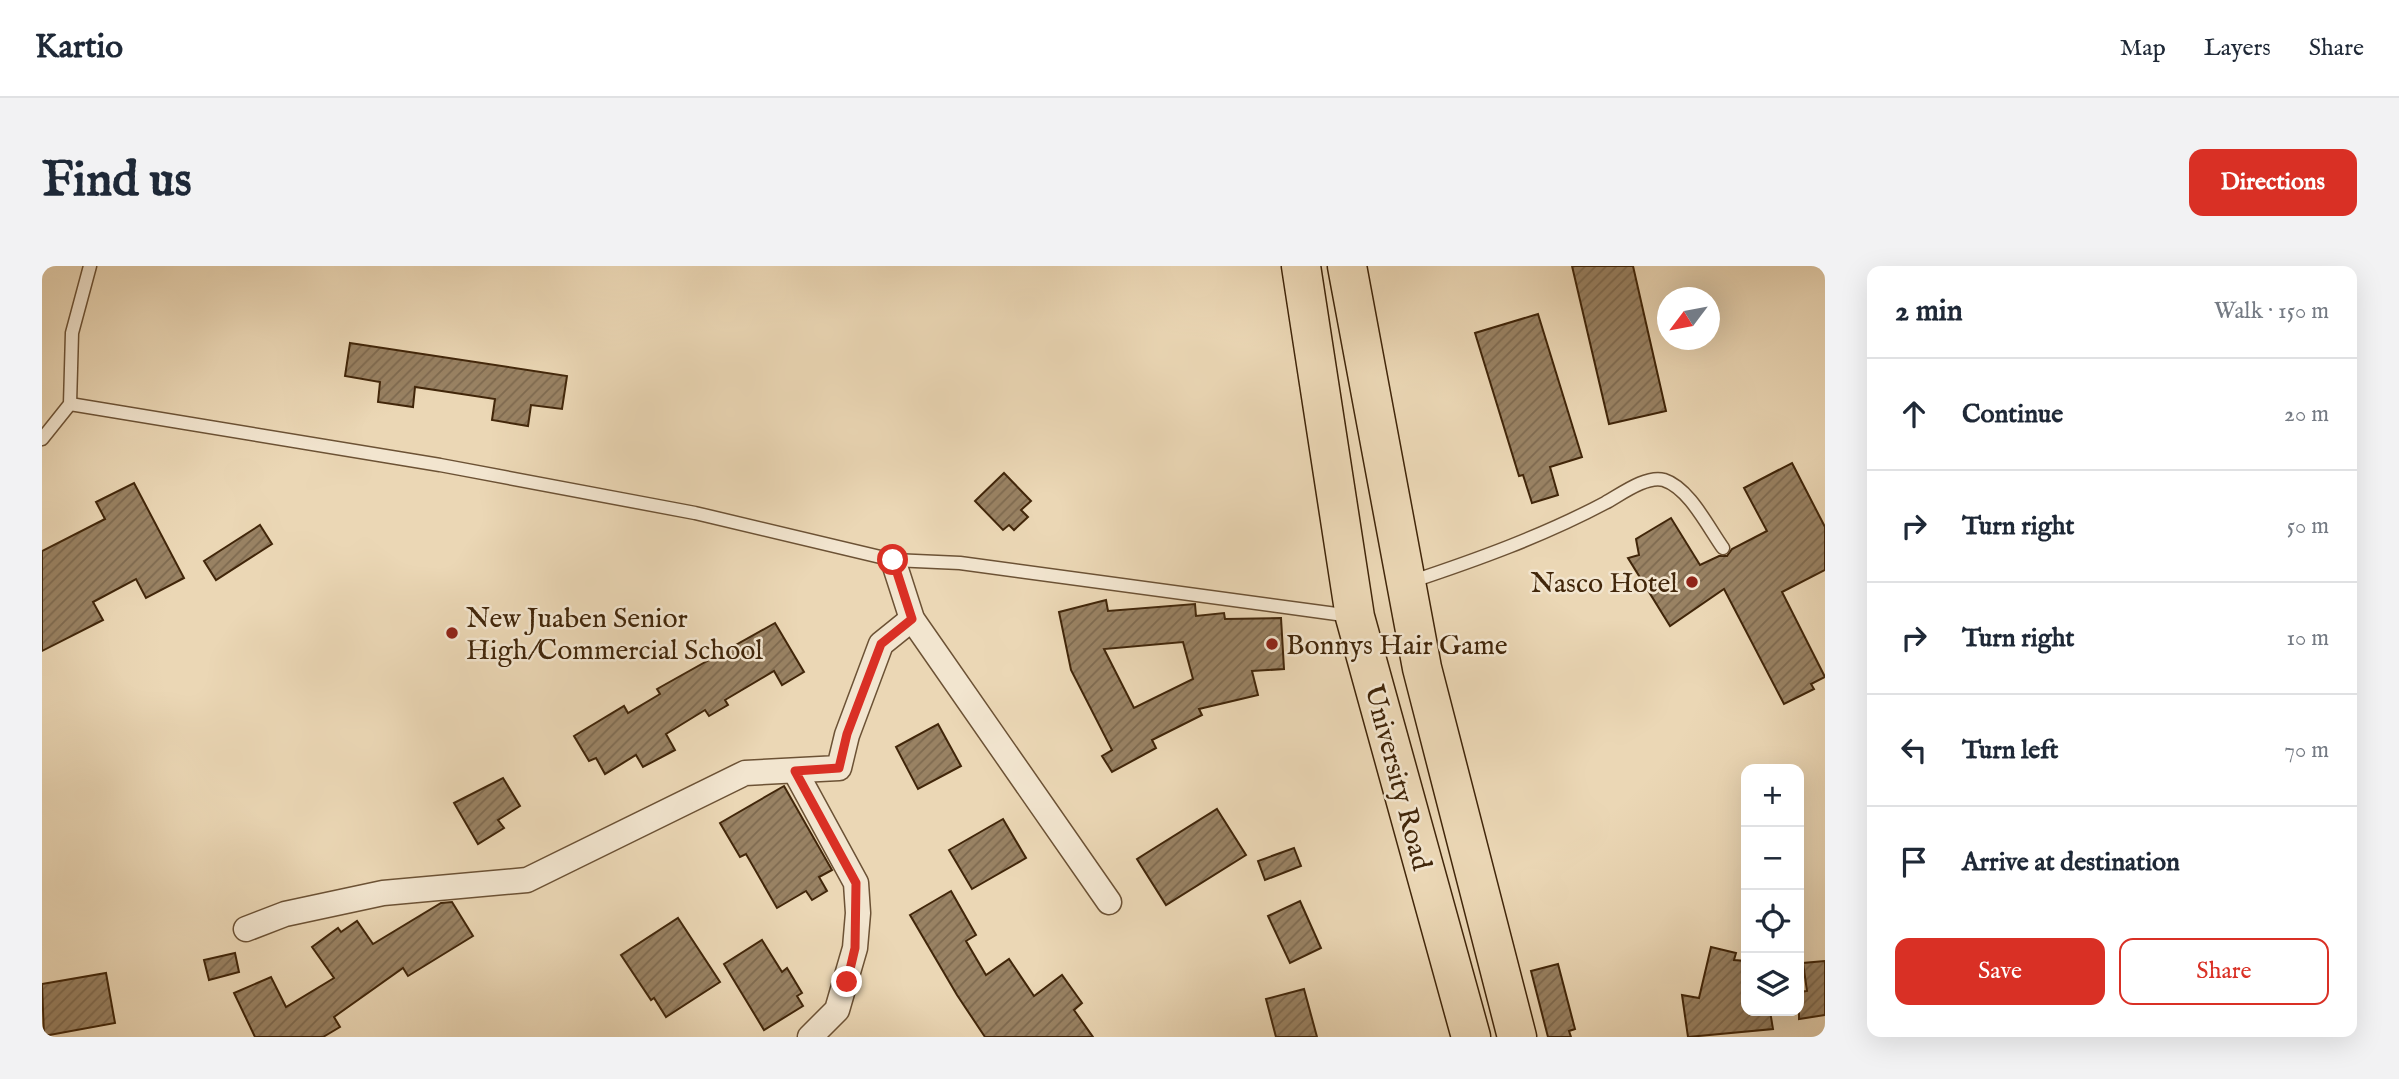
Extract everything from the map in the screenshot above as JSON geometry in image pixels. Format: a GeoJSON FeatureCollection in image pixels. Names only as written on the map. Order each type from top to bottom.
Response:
{"type":"FeatureCollection","features":[{"type":"Feature","properties":{"kind":"highway","name":"University Road"},"geometry":{"type":"LineString","coordinates":[[1301,266],[1355,617],[1471,1037]]}},
{"type":"Feature","properties":{"kind":"highway","name":"University Road"},"geometry":{"type":"LineString","coordinates":[[1347,266],[1422,668],[1517,1037]]}},
{"type":"Feature","properties":{"kind":"street"},"geometry":{"type":"LineString","coordinates":[[893,560],[912,619],[1109,902]]}},
{"type":"Feature","properties":{"kind":"street"},"geometry":{"type":"LineString","coordinates":[[246,929],[285,914],[383,893],[527,880],[745,774],[839,768],[847,734],[881,644],[912,619]]}},
{"type":"Feature","properties":{"kind":"street"},"geometry":{"type":"LineString","coordinates":[[795,771],[856,883],[857,893],[855,948],[847,982],[837,1010],[810,1037]]}},
{"type":"Feature","properties":{"kind":"lane"},"geometry":{"type":"LineString","coordinates":[[42,439],[70,404],[72,333],[90,266]]}},
{"type":"Feature","properties":{"kind":"lane"},"geometry":{"type":"LineString","coordinates":[[70,404],[440,466],[695,513],[893,560],[960,563],[1355,617]]}},
{"type":"Feature","properties":{"kind":"lane"},"geometry":{"type":"LineString","coordinates":[[1406,583],[1474,561],[1594,509],[1645,482],[1659,479],[1675,484],[1723,548]]}},
{"type":"Feature","properties":{"kind":"building"},"geometry":{"type":"Polygon","coordinates":[[[1572,266],[1633,266],[1666,411],[1609,424],[1572,266]]]}},
{"type":"Feature","properties":{"kind":"building"},"geometry":{"type":"Polygon","coordinates":[[[1538,314],[1582,457],[1550,467],[1558,495],[1532,503],[1523,475],[1519,476],[1475,333],[1538,314]]]}},
{"type":"Feature","properties":{"kind":"building"},"geometry":{"type":"Polygon","coordinates":[[[350,343],[567,376],[562,409],[531,405],[528,426],[492,420],[495,399],[415,387],[413,407],[378,402],[380,382],[345,376],[350,343]]]}},
{"type":"Feature","properties":{"kind":"building"},"geometry":{"type":"Polygon","coordinates":[[[1792,463],[1825,527],[1825,570],[1782,592],[1825,677],[1811,684],[1814,689],[1784,704],[1724,589],[1670,626],[1628,558],[1639,555],[1636,539],[1671,518],[1700,565],[1719,556],[1727,556],[1732,549],[1767,531],[1744,488],[1792,463]]]}},
{"type":"Feature","properties":{"kind":"building"},"geometry":{"type":"Polygon","coordinates":[[[1004,473],[1031,501],[1021,510],[1028,517],[1014,530],[1009,525],[1003,530],[975,501],[1004,473]]]}},
{"type":"Feature","properties":{"kind":"building"},"geometry":{"type":"Polygon","coordinates":[[[134,483],[184,578],[146,598],[136,579],[93,602],[103,620],[42,651],[42,551],[105,519],[96,502],[134,483]]]}},
{"type":"Feature","properties":{"kind":"building"},"geometry":{"type":"Polygon","coordinates":[[[260,525],[272,544],[216,580],[204,561],[260,525]]]}},
{"type":"Feature","properties":{"kind":"building"},"geometry":{"type":"Polygon","coordinates":[[[1106,600],[1108,611],[1195,604],[1196,616],[1224,613],[1225,619],[1281,618],[1284,669],[1252,671],[1258,695],[1199,709],[1202,715],[1152,740],[1156,748],[1112,772],[1102,756],[1112,750],[1071,670],[1059,612],[1106,600]],[[1183,642],[1104,649],[1134,708],[1193,679],[1183,642]]]}},
{"type":"Feature","properties":{"kind":"building"},"geometry":{"type":"Polygon","coordinates":[[[775,623],[804,672],[782,685],[774,671],[725,700],[728,705],[709,716],[705,710],[666,734],[675,750],[643,767],[636,755],[605,774],[596,758],[589,761],[574,736],[624,706],[628,713],[660,694],[657,689],[775,623]]]}},
{"type":"Feature","properties":{"kind":"building"},"geometry":{"type":"Polygon","coordinates":[[[938,724],[961,766],[918,789],[896,747],[938,724]]]}},
{"type":"Feature","properties":{"kind":"building"},"geometry":{"type":"Polygon","coordinates":[[[503,778],[520,806],[498,820],[504,828],[478,844],[454,803],[503,778]]]}},
{"type":"Feature","properties":{"kind":"building"},"geometry":{"type":"Polygon","coordinates":[[[784,786],[832,870],[819,877],[827,891],[812,900],[806,891],[777,908],[746,854],[740,857],[720,823],[784,786]]]}},
{"type":"Feature","properties":{"kind":"building"},"geometry":{"type":"Polygon","coordinates":[[[1217,809],[1246,855],[1166,905],[1137,859],[1217,809]]]}},
{"type":"Feature","properties":{"kind":"building"},"geometry":{"type":"Polygon","coordinates":[[[1003,819],[1026,858],[972,889],[949,850],[1003,819]]]}},
{"type":"Feature","properties":{"kind":"building"},"geometry":{"type":"Polygon","coordinates":[[[1294,848],[1301,866],[1265,880],[1258,861],[1294,848]]]}},
{"type":"Feature","properties":{"kind":"building"},"geometry":{"type":"Polygon","coordinates":[[[951,891],[976,935],[966,941],[986,975],[1009,959],[1034,996],[1062,975],[1082,1003],[1074,1010],[1093,1037],[985,1037],[910,915],[951,891]]]}},
{"type":"Feature","properties":{"kind":"building"},"geometry":{"type":"Polygon","coordinates":[[[1300,901],[1321,948],[1290,963],[1268,916],[1300,901]]]}},
{"type":"Feature","properties":{"kind":"building"},"geometry":{"type":"Polygon","coordinates":[[[452,902],[473,936],[408,976],[403,968],[334,1017],[340,1027],[323,1037],[255,1037],[234,993],[271,977],[286,1007],[334,978],[312,947],[338,928],[341,932],[357,921],[373,944],[441,903],[452,902]]]}},
{"type":"Feature","properties":{"kind":"building"},"geometry":{"type":"Polygon","coordinates":[[[678,918],[720,982],[666,1017],[654,998],[651,1000],[621,955],[678,918]]]}},
{"type":"Feature","properties":{"kind":"building"},"geometry":{"type":"Polygon","coordinates":[[[762,940],[782,972],[787,968],[802,993],[797,996],[803,1006],[764,1030],[724,964],[762,940]]]}},
{"type":"Feature","properties":{"kind":"building"},"geometry":{"type":"Polygon","coordinates":[[[1711,947],[1736,953],[1734,960],[1741,961],[1741,1016],[1771,1016],[1773,1029],[1688,1037],[1682,995],[1699,998],[1711,947]]]}},
{"type":"Feature","properties":{"kind":"building"},"geometry":{"type":"Polygon","coordinates":[[[235,953],[239,972],[209,980],[204,960],[235,953]]]}},
{"type":"Feature","properties":{"kind":"building"},"geometry":{"type":"Polygon","coordinates":[[[1825,961],[1825,1015],[1799,1019],[1799,1016],[1804,1016],[1804,991],[1807,991],[1804,963],[1825,961]]]}},
{"type":"Feature","properties":{"kind":"building"},"geometry":{"type":"Polygon","coordinates":[[[1558,964],[1575,1029],[1569,1031],[1571,1037],[1548,1037],[1531,971],[1558,964]]]}},
{"type":"Feature","properties":{"kind":"building"},"geometry":{"type":"Polygon","coordinates":[[[106,973],[115,1023],[44,1036],[42,984],[106,973]]]}},
{"type":"Feature","properties":{"kind":"building"},"geometry":{"type":"Polygon","coordinates":[[[1304,989],[1317,1037],[1276,1037],[1266,999],[1304,989]]]}},
{"type":"Feature","properties":{"kind":"place","name":"Nasco Hotel"},"geometry":{"type":"Point","coordinates":[1692,582]}},
{"type":"Feature","properties":{"kind":"place","name":"New Juaben Senior High/Commercial School"},"geometry":{"type":"Point","coordinates":[452,633]}},
{"type":"Feature","properties":{"kind":"place","name":"Bonnys Hair Game"},"geometry":{"type":"Point","coordinates":[1272,644]}},
{"type":"Feature","properties":{"kind":"route"},"geometry":{"type":"LineString","coordinates":[[847,982],[855,948],[858,913],[856,883],[795,771],[839,768],[847,734],[881,644],[912,619],[893,560]]}}]}
